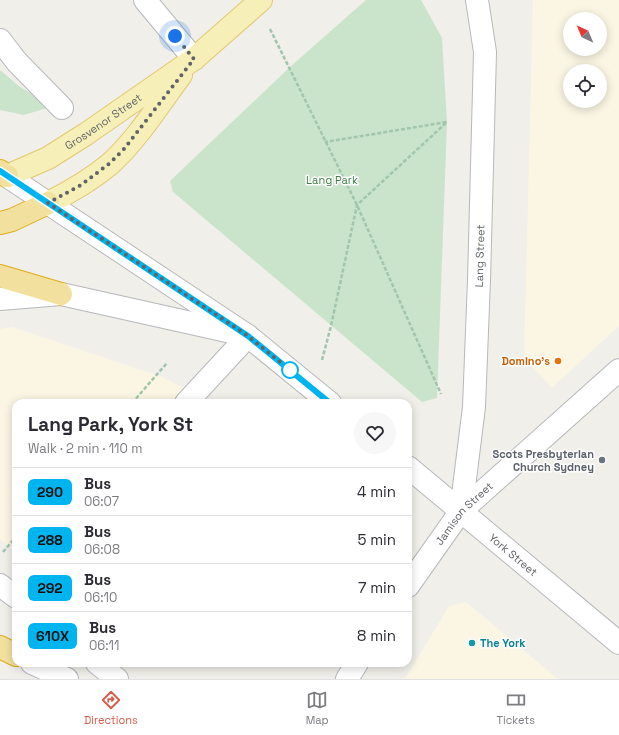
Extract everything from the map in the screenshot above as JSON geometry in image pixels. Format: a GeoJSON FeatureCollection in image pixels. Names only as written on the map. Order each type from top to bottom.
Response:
{"type":"FeatureCollection","features":[{"type":"Feature","properties":{"kind":"highway"},"geometry":{"type":"LineString","coordinates":[[0,223],[12,220],[48,203]]}},
{"type":"Feature","properties":{"kind":"highway"},"geometry":{"type":"LineString","coordinates":[[0,276],[61,294]]}},
{"type":"Feature","properties":{"kind":"highway"},"geometry":{"type":"LineString","coordinates":[[0,648],[12,654]]}},
{"type":"Feature","properties":{"kind":"main road","name":"Grosvenor Street"},"geometry":{"type":"LineString","coordinates":[[2,175],[48,158],[86,134],[194,59],[258,2]]}},
{"type":"Feature","properties":{"kind":"main road","name":"Grosvenor Street"},"geometry":{"type":"LineString","coordinates":[[48,203],[81,185],[110,163],[124,149],[194,59]]}},
{"type":"Feature","properties":{"kind":"street"},"geometry":{"type":"LineString","coordinates":[[145,0],[194,59]]}},
{"type":"Feature","properties":{"kind":"street","name":"Lang Street"},"geometry":{"type":"LineString","coordinates":[[461,511],[474,407],[485,52],[477,0]]}},
{"type":"Feature","properties":{"kind":"street"},"geometry":{"type":"LineString","coordinates":[[485,52],[493,0]]}},
{"type":"Feature","properties":{"kind":"street"},"geometry":{"type":"LineString","coordinates":[[0,40],[17,62],[62,108]]}},
{"type":"Feature","properties":{"kind":"street"},"geometry":{"type":"LineString","coordinates":[[2,175],[48,203],[248,336],[325,399]]}},
{"type":"Feature","properties":{"kind":"street"},"geometry":{"type":"LineString","coordinates":[[0,299],[61,294],[248,336]]}},
{"type":"Feature","properties":{"kind":"street"},"geometry":{"type":"LineString","coordinates":[[190,399],[248,336]]}},
{"type":"Feature","properties":{"kind":"street","name":"Jamison Street"},"geometry":{"type":"LineString","coordinates":[[412,580],[461,511],[619,370]]}},
{"type":"Feature","properties":{"kind":"street","name":"York Street"},"geometry":{"type":"LineString","coordinates":[[412,470],[619,643]]}},
{"type":"Feature","properties":{"kind":"street"},"geometry":{"type":"LineString","coordinates":[[0,585],[12,594]]}},
{"type":"Feature","properties":{"kind":"street"},"geometry":{"type":"LineString","coordinates":[[41,667],[67,679]]}},
{"type":"Feature","properties":{"kind":"street"},"geometry":{"type":"LineString","coordinates":[[102,667],[117,679]]}},
{"type":"Feature","properties":{"kind":"street"},"geometry":{"type":"LineString","coordinates":[[346,679],[354,667]]}},
{"type":"Feature","properties":{"kind":"path"},"geometry":{"type":"LineString","coordinates":[[258,2],[357,205],[441,394]]}},
{"type":"Feature","properties":{"kind":"path"},"geometry":{"type":"LineString","coordinates":[[314,389],[330,333],[357,205],[447,122],[325,142]]}},
{"type":"Feature","properties":{"kind":"path"},"geometry":{"type":"LineString","coordinates":[[136,399],[167,363]]}},
{"type":"Feature","properties":{"kind":"path"},"geometry":{"type":"LineString","coordinates":[[3,552],[12,542]]}},
{"type":"Feature","properties":{"kind":"shaded area"},"geometry":{"type":"Polygon","coordinates":[[[533,0],[619,0],[619,326],[552,388],[524,358],[533,0]]]}},
{"type":"Feature","properties":{"kind":"shaded area"},"geometry":{"type":"Polygon","coordinates":[[[12,327],[162,377],[208,399],[12,399],[12,550],[0,539],[0,329],[12,327]]]}},
{"type":"Feature","properties":{"kind":"shaded area","name":"The York"},"geometry":{"type":"Polygon","coordinates":[[[466,602],[558,679],[405,679],[449,606],[466,602]]]}},
{"type":"Feature","properties":{"kind":"green space","name":"Lang Park"},"geometry":{"type":"Polygon","coordinates":[[[366,0],[421,0],[442,38],[447,122],[437,398],[422,402],[173,192],[170,181],[290,67],[366,0]]]}},
{"type":"Feature","properties":{"kind":"green space"},"geometry":{"type":"Polygon","coordinates":[[[0,70],[20,87],[49,104],[50,107],[24,115],[0,110],[0,70]]]}},
{"type":"Feature","properties":{"kind":"bus line","name":"290"},"geometry":{"type":"LineString","coordinates":[[0,171],[248,336],[325,399]]}},
{"type":"Feature","properties":{"kind":"place","name":"Domino's"},"geometry":{"type":"Point","coordinates":[558,361]}},
{"type":"Feature","properties":{"kind":"place","name":"Scots Presbyterian Church Sydney"},"geometry":{"type":"Point","coordinates":[602,460]}},
{"type":"Feature","properties":{"kind":"place","name":"The York"},"geometry":{"type":"Point","coordinates":[472,643]}},
{"type":"Feature","properties":{"kind":"route"},"geometry":{"type":"LineString","coordinates":[[175,36],[194,59],[124,149],[110,163],[81,185],[48,203],[248,336],[290,370]]}}]}
